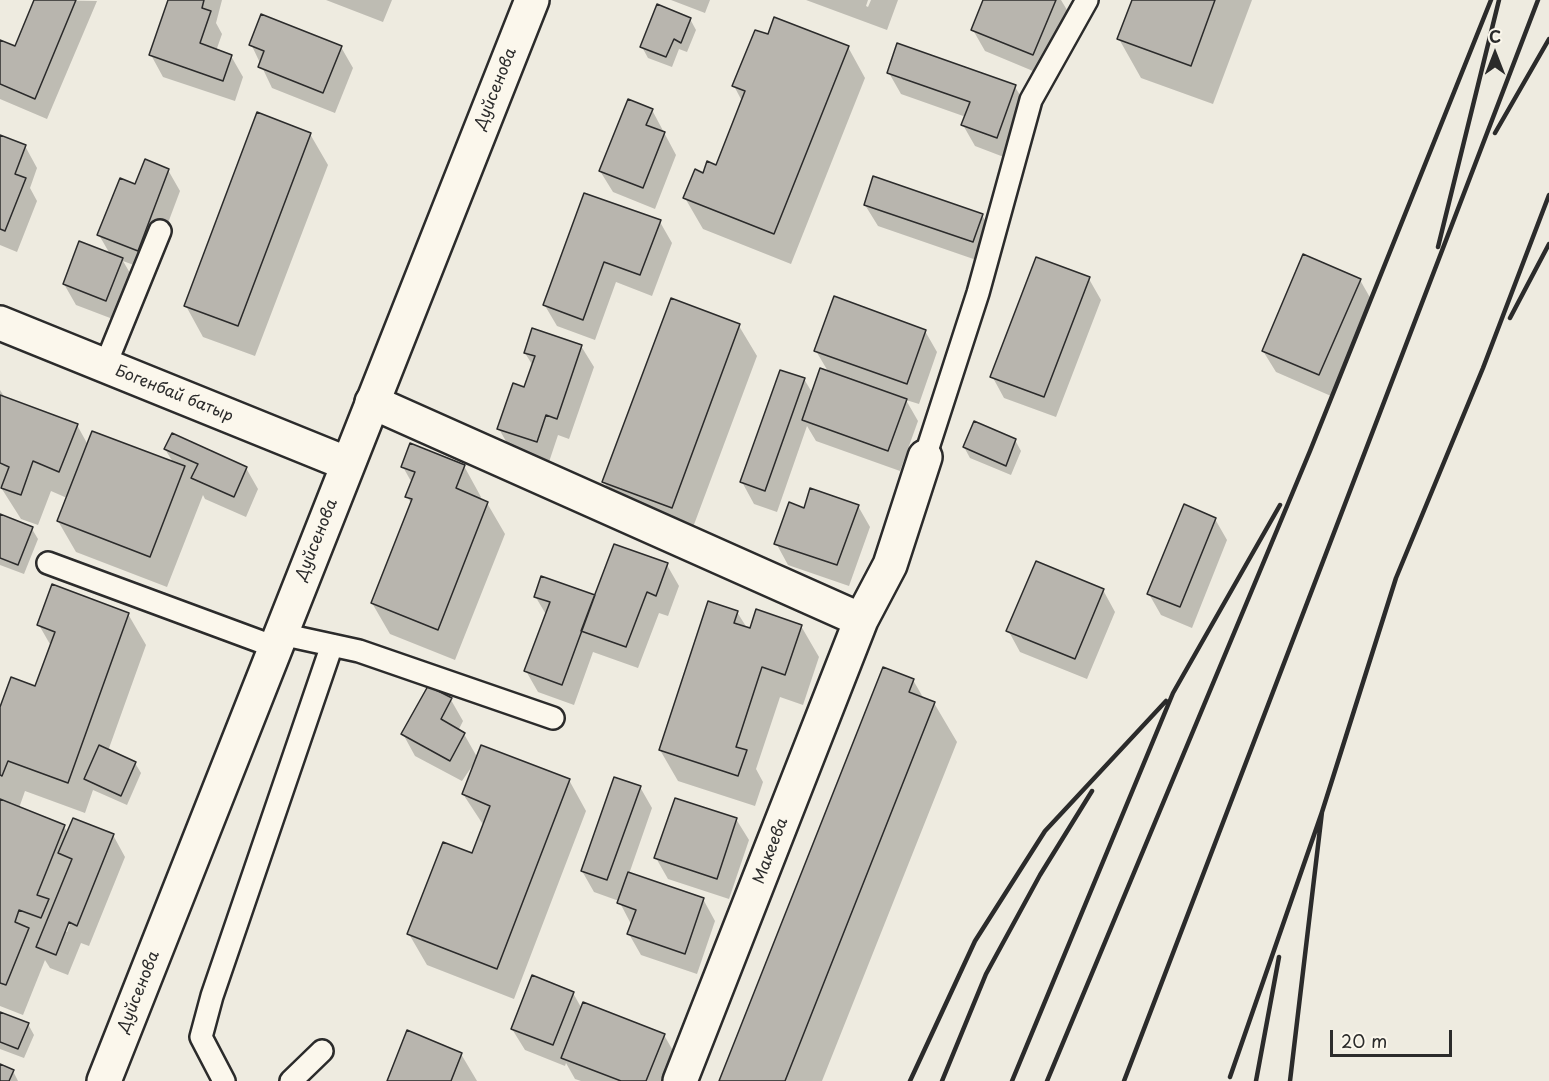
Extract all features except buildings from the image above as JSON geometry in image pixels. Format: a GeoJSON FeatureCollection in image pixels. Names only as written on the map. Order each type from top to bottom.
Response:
{"type":"FeatureCollection","features":[{"type":"Feature","properties":{"kind":"street","name":"Дуйсенова"},"geometry":{"type":"LineString","coordinates":[[104,1081],[532,0]]}},
{"type":"Feature","properties":{"kind":"street","name":"Богенбай батыр"},"geometry":{"type":"LineString","coordinates":[[0,323],[348,464]]}},
{"type":"Feature","properties":{"kind":"street"},"geometry":{"type":"LineString","coordinates":[[372,402],[861,620]]}},
{"type":"Feature","properties":{"kind":"street","name":"Макеева"},"geometry":{"type":"LineString","coordinates":[[680,1081],[861,620],[890,565],[925,457]]}},
{"type":"Feature","properties":{"kind":"lane"},"geometry":{"type":"LineString","coordinates":[[925,457],[978,293],[1031,100],[1086,0]]}},
{"type":"Feature","properties":{"kind":"lane"},"geometry":{"type":"LineString","coordinates":[[105,366],[160,231]]}},
{"type":"Feature","properties":{"kind":"lane"},"geometry":{"type":"LineString","coordinates":[[48,563],[278,641],[332,645],[359,651],[553,718]]}},
{"type":"Feature","properties":{"kind":"lane"},"geometry":{"type":"LineString","coordinates":[[224,1081],[201,1036],[332,645]]}},
{"type":"Feature","properties":{"kind":"lane"},"geometry":{"type":"LineString","coordinates":[[291,1081],[322,1052]]}},
{"type":"Feature","properties":{"kind":"railway"},"geometry":{"type":"LineString","coordinates":[[1047,1081],[1310,451],[1491,0]]}},
{"type":"Feature","properties":{"kind":"railway"},"geometry":{"type":"LineString","coordinates":[[1438,247],[1499,0]]}},
{"type":"Feature","properties":{"kind":"railway"},"geometry":{"type":"LineString","coordinates":[[1124,1081],[1538,0]]}},
{"type":"Feature","properties":{"kind":"railway"},"geometry":{"type":"LineString","coordinates":[[1495,133],[1549,39]]}},
{"type":"Feature","properties":{"kind":"railway"},"geometry":{"type":"LineString","coordinates":[[1322,812],[1396,578],[1483,368],[1549,195]]}},
{"type":"Feature","properties":{"kind":"railway"},"geometry":{"type":"LineString","coordinates":[[1510,318],[1549,244]]}},
{"type":"Feature","properties":{"kind":"railway"},"geometry":{"type":"LineString","coordinates":[[1012,1081],[1173,693],[1280,505]]}},
{"type":"Feature","properties":{"kind":"railway"},"geometry":{"type":"LineString","coordinates":[[910,1081],[975,941],[1045,831],[1166,701]]}},
{"type":"Feature","properties":{"kind":"railway"},"geometry":{"type":"LineString","coordinates":[[942,1081],[986,974],[1040,875],[1092,791]]}},
{"type":"Feature","properties":{"kind":"railway"},"geometry":{"type":"LineString","coordinates":[[1230,1077],[1322,812],[1290,1081]]}},
{"type":"Feature","properties":{"kind":"railway"},"geometry":{"type":"LineString","coordinates":[[1256,1081],[1279,957]]}}]}
